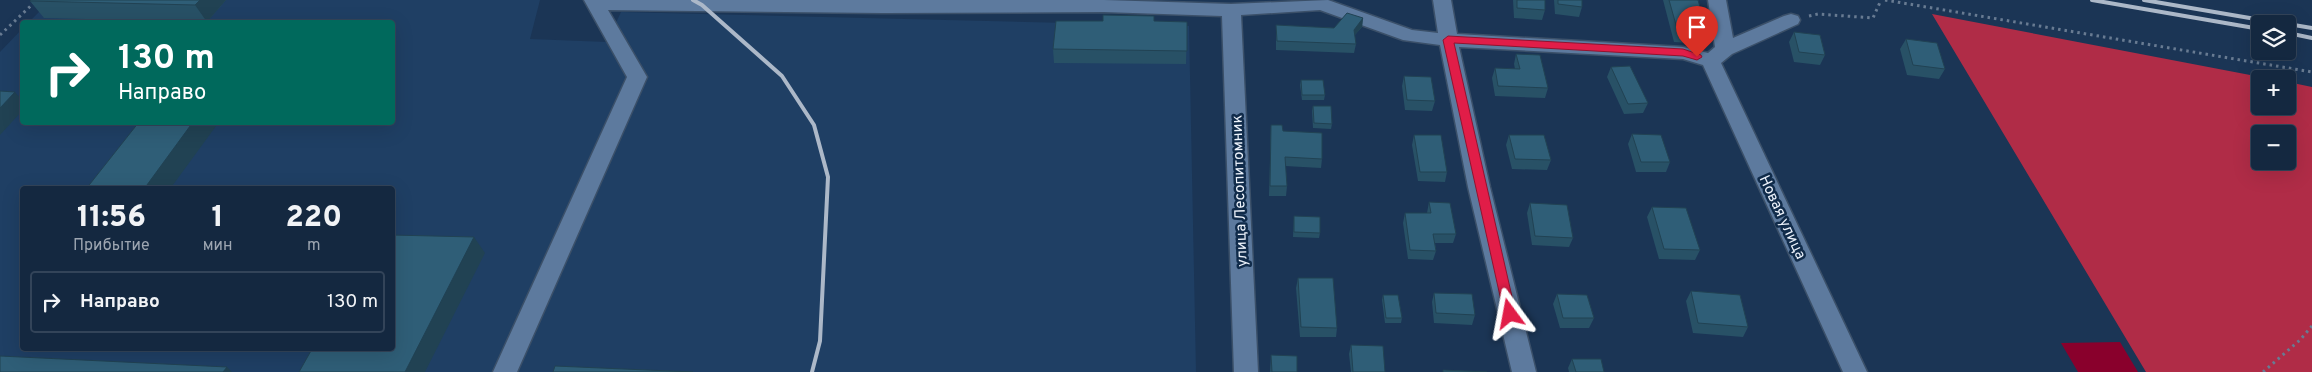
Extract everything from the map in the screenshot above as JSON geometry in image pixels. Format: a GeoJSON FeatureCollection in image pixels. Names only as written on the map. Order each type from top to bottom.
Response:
{"type":"FeatureCollection","features":[{"type":"Feature","properties":{"kind":"street"},"geometry":{"type":"LineString","coordinates":[[1442,0],[1448,40],[1482,198],[1524,372]]}},
{"type":"Feature","properties":{"kind":"street","name":"Новая улица"},"geometry":{"type":"LineString","coordinates":[[1718,0],[1718,55],[1855,372]]}},
{"type":"Feature","properties":{"kind":"street"},"geometry":{"type":"LineString","coordinates":[[505,372],[636,77],[594,2],[883,7],[1104,6],[1231,10],[1321,4],[1410,36],[1448,40],[1718,55],[1791,20]]}},
{"type":"Feature","properties":{"kind":"street","name":"улица Лесопитомник"},"geometry":{"type":"LineString","coordinates":[[1231,10],[1246,372]]}},
{"type":"Feature","properties":{"kind":"path"},"geometry":{"type":"LineString","coordinates":[[0,35],[37,0]]}},
{"type":"Feature","properties":{"kind":"path"},"geometry":{"type":"LineString","coordinates":[[1791,20],[1818,14],[1873,18],[1883,0],[2312,72]]}},
{"type":"Feature","properties":{"kind":"path"},"geometry":{"type":"LineString","coordinates":[[2263,372],[2300,340],[2312,326]]}},
{"type":"Feature","properties":{"kind":"shaded area"},"geometry":{"type":"Polygon","coordinates":[[[51,0],[540,0],[530,39],[607,42],[621,12],[1189,26],[1196,372],[0,372],[0,52],[20,31],[20,125],[395,125],[395,20],[31,20],[51,0]]]}},
{"type":"Feature","properties":{"kind":"shaded area"},"geometry":{"type":"Polygon","coordinates":[[[1932,14],[2251,75],[2251,115],[2296,115],[2296,84],[2312,87],[2312,372],[2146,372],[1932,14]]]}},
{"type":"Feature","properties":{"kind":"shaded area"},"geometry":{"type":"Polygon","coordinates":[[[2120,342],[2138,372],[2078,372],[2061,343],[2120,342]]]}},
{"type":"Feature","properties":{"kind":"building"},"geometry":{"type":"Polygon","coordinates":[[[31,0],[200,0],[195,5],[31,0]]]}},
{"type":"Feature","properties":{"kind":"building"},"geometry":{"type":"Polygon","coordinates":[[[1517,0],[1545,0],[1545,10],[1517,8],[1517,0]]]}},
{"type":"Feature","properties":{"kind":"building"},"geometry":{"type":"Polygon","coordinates":[[[1558,0],[1582,0],[1582,7],[1558,4],[1558,0]]]}},
{"type":"Feature","properties":{"kind":"building"},"geometry":{"type":"Polygon","coordinates":[[[1669,0],[1698,0],[1708,34],[1678,32],[1669,0]]]}},
{"type":"Feature","properties":{"kind":"building"},"geometry":{"type":"Polygon","coordinates":[[[1347,13],[1363,18],[1354,30],[1356,44],[1277,41],[1276,25],[1334,28],[1347,13]]]}},
{"type":"Feature","properties":{"kind":"building"},"geometry":{"type":"Polygon","coordinates":[[[1103,15],[1154,16],[1154,21],[1187,22],[1187,51],[1053,49],[1056,21],[1103,21],[1103,15]]]}},
{"type":"Feature","properties":{"kind":"building"},"geometry":{"type":"Polygon","coordinates":[[[1794,32],[1820,35],[1825,55],[1799,52],[1794,32]]]}},
{"type":"Feature","properties":{"kind":"building"},"geometry":{"type":"Polygon","coordinates":[[[1906,39],[1937,43],[1945,69],[1913,65],[1906,39]]]}},
{"type":"Feature","properties":{"kind":"building"},"geometry":{"type":"Polygon","coordinates":[[[1516,54],[1540,55],[1548,88],[1498,86],[1495,68],[1520,69],[1516,54]]]}},
{"type":"Feature","properties":{"kind":"building"},"geometry":{"type":"Polygon","coordinates":[[[1630,66],[1648,103],[1628,104],[1611,67],[1630,66]]]}},
{"type":"Feature","properties":{"kind":"building"},"geometry":{"type":"Polygon","coordinates":[[[1404,76],[1431,77],[1435,101],[1407,100],[1404,76]]]}},
{"type":"Feature","properties":{"kind":"building"},"geometry":{"type":"Polygon","coordinates":[[[1301,80],[1323,80],[1325,95],[1302,95],[1301,80]]]}},
{"type":"Feature","properties":{"kind":"building"},"geometry":{"type":"Polygon","coordinates":[[[0,91],[15,92],[0,108],[0,91]]]}},
{"type":"Feature","properties":{"kind":"building"},"geometry":{"type":"Polygon","coordinates":[[[1313,106],[1331,106],[1332,124],[1314,123],[1313,106]]]}},
{"type":"Feature","properties":{"kind":"building"},"geometry":{"type":"Polygon","coordinates":[[[137,125],[191,125],[146,186],[88,186],[137,125]]]}},
{"type":"Feature","properties":{"kind":"building"},"geometry":{"type":"Polygon","coordinates":[[[1271,125],[1282,125],[1283,131],[1322,133],[1322,159],[1285,157],[1287,186],[1270,186],[1271,125]]]}},
{"type":"Feature","properties":{"kind":"building"},"geometry":{"type":"Polygon","coordinates":[[[1632,134],[1661,135],[1670,162],[1641,162],[1632,134]]]}},
{"type":"Feature","properties":{"kind":"building"},"geometry":{"type":"Polygon","coordinates":[[[1414,135],[1441,135],[1447,172],[1420,172],[1414,135]]]}},
{"type":"Feature","properties":{"kind":"building"},"geometry":{"type":"Polygon","coordinates":[[[1509,135],[1544,135],[1551,160],[1515,159],[1509,135]]]}},
{"type":"Feature","properties":{"kind":"building"},"geometry":{"type":"Polygon","coordinates":[[[1429,202],[1450,203],[1456,234],[1433,234],[1436,251],[1410,250],[1405,213],[1431,213],[1429,202]]]}},
{"type":"Feature","properties":{"kind":"building"},"geometry":{"type":"Polygon","coordinates":[[[1530,203],[1567,205],[1573,238],[1535,236],[1530,203]]]}},
{"type":"Feature","properties":{"kind":"building"},"geometry":{"type":"Polygon","coordinates":[[[1652,207],[1686,208],[1700,250],[1664,249],[1652,207]]]}},
{"type":"Feature","properties":{"kind":"building"},"geometry":{"type":"Polygon","coordinates":[[[1294,216],[1320,217],[1320,233],[1294,232],[1294,216]]]}},
{"type":"Feature","properties":{"kind":"building"},"geometry":{"type":"Polygon","coordinates":[[[395,235],[474,237],[405,372],[299,372],[311,351],[395,351],[395,235]]]}},
{"type":"Feature","properties":{"kind":"building"},"geometry":{"type":"Polygon","coordinates":[[[1298,278],[1333,278],[1337,328],[1301,327],[1298,278]]]}},
{"type":"Feature","properties":{"kind":"building"},"geometry":{"type":"Polygon","coordinates":[[[1691,291],[1740,295],[1748,327],[1698,323],[1691,291]]]}},
{"type":"Feature","properties":{"kind":"building"},"geometry":{"type":"Polygon","coordinates":[[[1434,293],[1472,294],[1475,315],[1436,313],[1434,293]]]}},
{"type":"Feature","properties":{"kind":"building"},"geometry":{"type":"Polygon","coordinates":[[[1557,294],[1587,295],[1594,318],[1563,318],[1557,294]]]}},
{"type":"Feature","properties":{"kind":"building"},"geometry":{"type":"Polygon","coordinates":[[[1383,295],[1398,295],[1402,318],[1386,318],[1383,295]]]}},
{"type":"Feature","properties":{"kind":"building"},"geometry":{"type":"Polygon","coordinates":[[[1351,345],[1383,346],[1385,372],[1353,372],[1351,345]]]}},
{"type":"Feature","properties":{"kind":"building"},"geometry":{"type":"Polygon","coordinates":[[[1271,355],[1297,356],[1297,372],[1272,372],[1271,355]]]}},
{"type":"Feature","properties":{"kind":"building"},"geometry":{"type":"Polygon","coordinates":[[[0,356],[227,367],[223,372],[0,372],[0,356]]]}},
{"type":"Feature","properties":{"kind":"building"},"geometry":{"type":"Polygon","coordinates":[[[1572,359],[1601,359],[1604,372],[1576,372],[1572,359]]]}},
{"type":"Feature","properties":{"kind":"building"},"geometry":{"type":"Polygon","coordinates":[[[555,366],[693,372],[553,372],[555,366]]]}},
{"type":"Feature","properties":{"kind":"building"},"geometry":{"type":"Polygon","coordinates":[[[1443,370],[1487,372],[1443,372],[1443,370]]]}},
{"type":"Feature","properties":{"kind":"railway"},"geometry":{"type":"LineString","coordinates":[[693,0],[702,5],[782,76],[814,125],[828,177],[820,341],[812,372]]}},
{"type":"Feature","properties":{"kind":"railway"},"geometry":{"type":"LineString","coordinates":[[2092,0],[2251,27]]}},
{"type":"Feature","properties":{"kind":"railway"},"geometry":{"type":"LineString","coordinates":[[2144,0],[2251,18]]}},
{"type":"Feature","properties":{"kind":"railway"},"geometry":{"type":"LineString","coordinates":[[2296,25],[2312,28]]}},
{"type":"Feature","properties":{"kind":"railway"},"geometry":{"type":"LineString","coordinates":[[2296,35],[2312,38]]}},
{"type":"Feature","properties":{"kind":"route"},"geometry":{"type":"LineString","coordinates":[[1510,314],[1482,198],[1448,40],[1683,53],[1697,57]]}}]}
